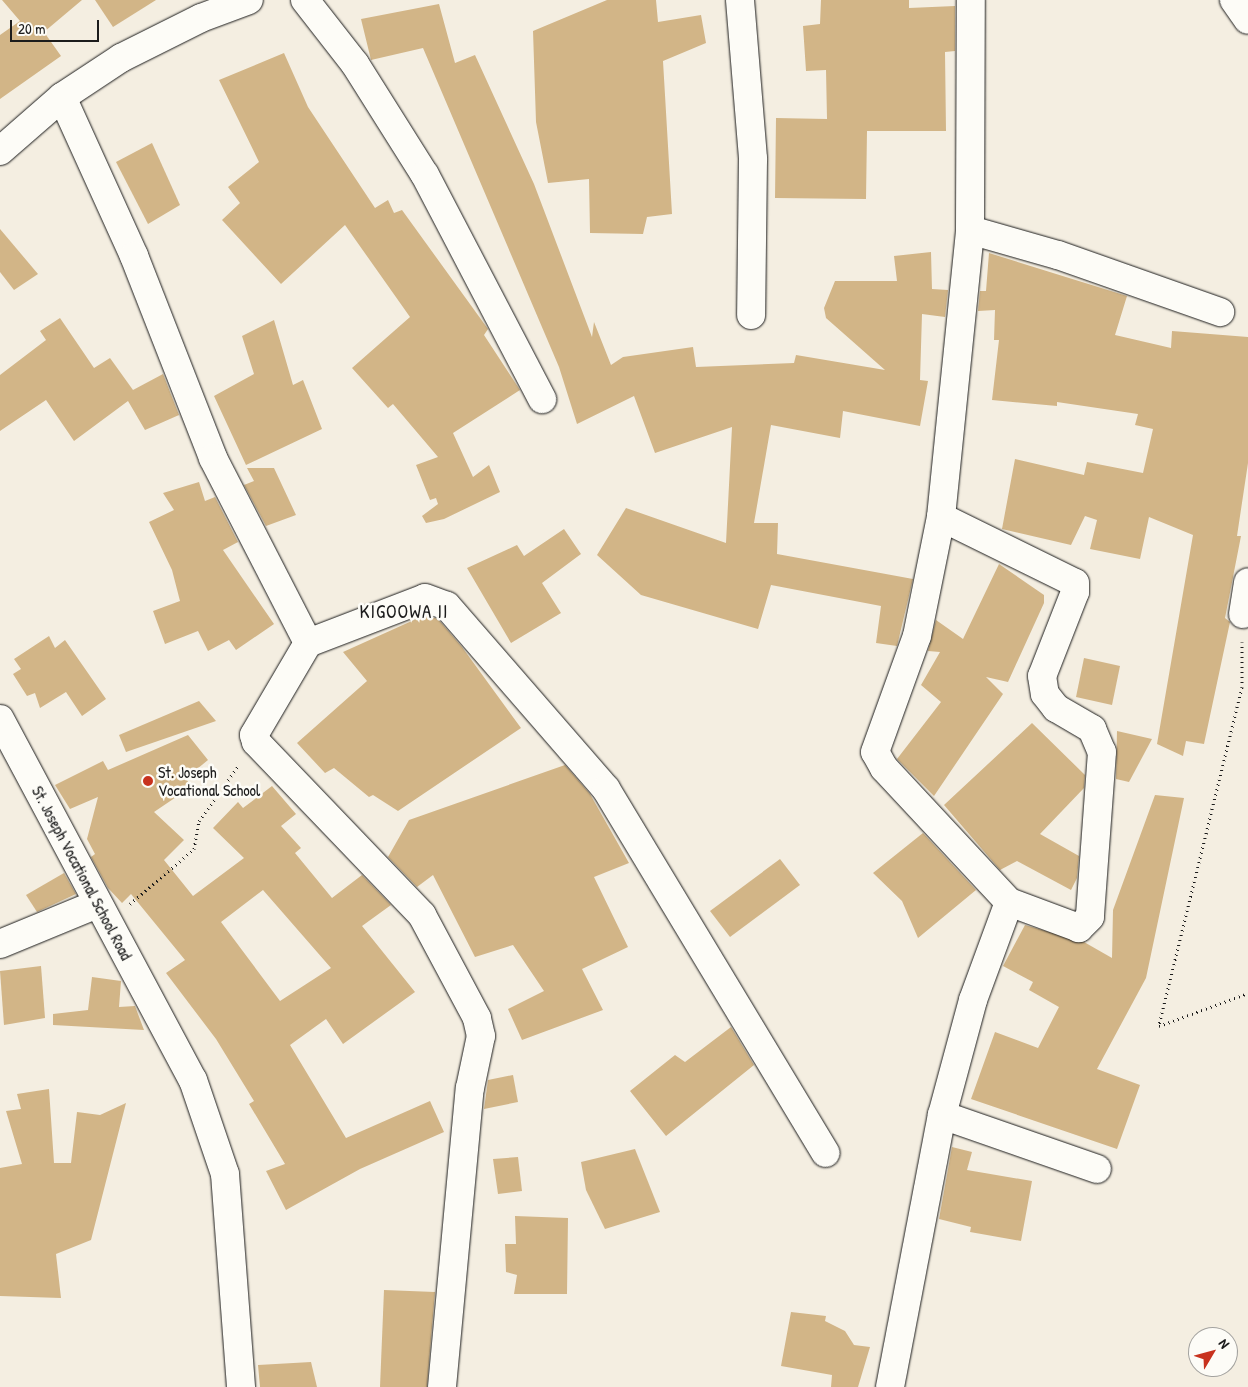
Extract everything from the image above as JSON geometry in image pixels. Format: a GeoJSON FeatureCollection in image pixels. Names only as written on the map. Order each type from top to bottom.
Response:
{"type":"FeatureCollection","features":[{"type":"Feature","properties":{"kind":"street"},"geometry":{"type":"LineString","coordinates":[[0,151],[62,97],[120,58],[200,18],[249,0]]}},
{"type":"Feature","properties":{"kind":"street"},"geometry":{"type":"LineString","coordinates":[[305,0],[355,64],[426,175],[542,399]]}},
{"type":"Feature","properties":{"kind":"street"},"geometry":{"type":"LineString","coordinates":[[740,0],[753,159],[751,315]]}},
{"type":"Feature","properties":{"kind":"street"},"geometry":{"type":"LineString","coordinates":[[942,518],[1074,583],[1075,592],[1042,676],[1045,694],[1056,708],[1100,740],[1090,916],[1079,928],[1009,902],[884,768],[875,752],[917,636],[942,518],[970,230],[971,0]]}},
{"type":"Feature","properties":{"kind":"street"},"geometry":{"type":"LineString","coordinates":[[1234,0],[1248,20]]}},
{"type":"Feature","properties":{"kind":"street"},"geometry":{"type":"LineString","coordinates":[[62,97],[134,256],[213,458],[308,643]]}},
{"type":"Feature","properties":{"kind":"street"},"geometry":{"type":"LineString","coordinates":[[970,230],[1058,255],[1220,312]]}},
{"type":"Feature","properties":{"kind":"street"},"geometry":{"type":"LineString","coordinates":[[1243,614],[1248,582]]}},
{"type":"Feature","properties":{"kind":"street"},"geometry":{"type":"LineString","coordinates":[[442,1387],[470,1088],[481,1036],[476,1018],[422,915],[256,742],[254,735],[308,643],[425,598],[447,606],[606,789],[826,1153]]}},
{"type":"Feature","properties":{"kind":"street","name":"St. Joseph Vocational School Road"},"geometry":{"type":"LineString","coordinates":[[0,718],[97,904],[166,1027],[193,1080],[225,1174],[241,1387]]}},
{"type":"Feature","properties":{"kind":"street"},"geometry":{"type":"LineString","coordinates":[[890,1387],[942,1115],[973,1000],[1009,902]]}},
{"type":"Feature","properties":{"kind":"street"},"geometry":{"type":"LineString","coordinates":[[0,944],[97,904]]}},
{"type":"Feature","properties":{"kind":"street"},"geometry":{"type":"LineString","coordinates":[[942,1115],[1096,1169]]}},
{"type":"Feature","properties":{"kind":"path"},"geometry":{"type":"LineString","coordinates":[[1243,614],[1242,687],[1159,1026],[1248,993]]}},
{"type":"Feature","properties":{"kind":"path"},"geometry":{"type":"LineString","coordinates":[[97,904],[124,909],[194,849],[199,821],[256,742]]}},
{"type":"Feature","properties":{"kind":"building"},"geometry":{"type":"Polygon","coordinates":[[[2,0],[82,0],[44,32],[61,56],[0,99],[0,35],[20,21],[2,0]]]}},
{"type":"Feature","properties":{"kind":"building"},"geometry":{"type":"Polygon","coordinates":[[[95,0],[156,0],[113,27],[95,0]]]}},
{"type":"Feature","properties":{"kind":"building"},"geometry":{"type":"Polygon","coordinates":[[[607,0],[656,0],[658,22],[701,15],[706,43],[663,61],[672,214],[647,217],[643,234],[590,233],[589,179],[548,183],[536,122],[533,31],[607,0]]]}},
{"type":"Feature","properties":{"kind":"building"},"geometry":{"type":"Polygon","coordinates":[[[821,0],[909,0],[909,8],[955,6],[955,51],[945,52],[946,131],[867,131],[866,199],[775,198],[776,118],[827,119],[826,70],[806,71],[803,26],[820,24],[821,0]]]}},
{"type":"Feature","properties":{"kind":"building"},"geometry":{"type":"Polygon","coordinates":[[[439,4],[455,63],[475,55],[534,184],[592,337],[594,322],[611,365],[623,357],[693,347],[696,367],[794,363],[796,355],[885,370],[826,318],[824,308],[835,281],[897,281],[894,256],[931,252],[932,289],[948,290],[945,317],[922,314],[920,380],[928,381],[920,426],[843,411],[840,438],[771,425],[754,523],[778,523],[777,554],[913,579],[897,646],[876,643],[881,606],[771,585],[758,629],[641,595],[597,555],[626,508],[726,543],[732,427],[655,453],[634,396],[577,424],[559,367],[423,48],[371,60],[361,19],[439,4]]]}},
{"type":"Feature","properties":{"kind":"building"},"geometry":{"type":"Polygon","coordinates":[[[284,53],[308,107],[375,208],[388,200],[394,213],[402,210],[488,329],[484,335],[520,390],[453,433],[473,477],[489,465],[500,492],[444,519],[426,523],[422,516],[438,504],[436,498],[430,500],[416,465],[438,457],[393,404],[388,408],[352,368],[410,317],[345,225],[281,284],[222,220],[240,203],[228,187],[259,162],[219,80],[284,53]]]}},
{"type":"Feature","properties":{"kind":"building"},"geometry":{"type":"Polygon","coordinates":[[[152,143],[180,205],[148,224],[116,162],[152,143]]]}},
{"type":"Feature","properties":{"kind":"building"},"geometry":{"type":"Polygon","coordinates":[[[0,229],[38,274],[14,290],[0,272],[0,229]]]}},
{"type":"Feature","properties":{"kind":"building"},"geometry":{"type":"Polygon","coordinates":[[[989,253],[1127,296],[1115,335],[1171,348],[1172,331],[1248,337],[1248,463],[1237,536],[1241,536],[1225,618],[1230,622],[1204,744],[1186,741],[1183,756],[1157,744],[1193,535],[1149,517],[1140,559],[1090,549],[1097,520],[1085,516],[1071,545],[1002,529],[1015,459],[1084,475],[1087,462],[1143,473],[1153,429],[1135,425],[1138,414],[1057,402],[1057,406],[992,400],[999,340],[994,340],[995,310],[978,311],[980,291],[986,291],[989,253]]]}},
{"type":"Feature","properties":{"kind":"building"},"geometry":{"type":"Polygon","coordinates":[[[60,318],[94,368],[110,358],[133,390],[163,374],[179,415],[145,430],[128,401],[74,441],[46,400],[0,431],[0,375],[46,340],[40,331],[60,318]]]}},
{"type":"Feature","properties":{"kind":"building"},"geometry":{"type":"Polygon","coordinates":[[[274,320],[293,385],[303,380],[322,429],[246,465],[214,396],[254,374],[242,336],[274,320]]]}},
{"type":"Feature","properties":{"kind":"building"},"geometry":{"type":"Polygon","coordinates":[[[247,468],[274,468],[296,515],[266,526],[244,485],[254,481],[247,468]]]}},
{"type":"Feature","properties":{"kind":"building"},"geometry":{"type":"Polygon","coordinates":[[[199,482],[205,501],[215,497],[238,542],[223,550],[274,624],[236,650],[229,640],[208,651],[198,631],[165,644],[153,611],[180,601],[172,570],[149,522],[174,510],[163,493],[199,482]]]}},
{"type":"Feature","properties":{"kind":"building"},"geometry":{"type":"Polygon","coordinates":[[[564,529],[581,554],[542,583],[561,613],[511,643],[467,568],[517,545],[524,556],[564,529]]]}},
{"type":"Feature","properties":{"kind":"building"},"geometry":{"type":"Polygon","coordinates":[[[999,564],[1044,595],[1044,603],[1008,682],[986,677],[1003,694],[934,796],[897,759],[941,702],[921,685],[940,652],[928,651],[936,620],[963,639],[999,564]]]}},
{"type":"Feature","properties":{"kind":"building"},"geometry":{"type":"Polygon","coordinates":[[[425,615],[438,619],[462,647],[521,728],[398,811],[373,795],[369,797],[334,768],[325,773],[297,743],[367,681],[343,652],[425,615]]]}},
{"type":"Feature","properties":{"kind":"building"},"geometry":{"type":"Polygon","coordinates":[[[49,636],[55,648],[65,640],[106,699],[82,716],[66,692],[40,708],[35,693],[27,696],[13,674],[21,669],[14,659],[49,636]]]}},
{"type":"Feature","properties":{"kind":"building"},"geometry":{"type":"Polygon","coordinates":[[[1084,658],[1120,666],[1112,705],[1076,697],[1084,658]]]}},
{"type":"Feature","properties":{"kind":"building"},"geometry":{"type":"Polygon","coordinates":[[[199,701],[216,721],[126,752],[119,735],[199,701]]]}},
{"type":"Feature","properties":{"kind":"building"},"geometry":{"type":"Polygon","coordinates":[[[1032,723],[1085,775],[1084,788],[1040,834],[1079,856],[1077,878],[1071,890],[1017,861],[1000,870],[944,805],[1032,723]]]}},
{"type":"Feature","properties":{"kind":"building"},"geometry":{"type":"Polygon","coordinates":[[[1117,731],[1152,739],[1129,782],[1116,779],[1117,731]]]}},
{"type":"Feature","properties":{"kind":"building"},"geometry":{"type":"Polygon","coordinates":[[[188,735],[208,760],[186,778],[191,787],[154,812],[184,840],[164,860],[193,896],[244,858],[213,828],[238,802],[243,808],[272,786],[296,814],[281,826],[301,848],[295,853],[332,898],[362,875],[391,905],[362,926],[415,992],[343,1044],[326,1019],[290,1045],[346,1138],[430,1101],[444,1132],[360,1169],[286,1210],[266,1171],[285,1164],[249,1104],[254,1101],[216,1039],[166,973],[185,960],[131,894],[122,903],[108,888],[91,857],[95,854],[87,839],[98,797],[70,809],[55,785],[103,761],[108,770],[188,735]],[[263,890],[221,922],[280,1001],[331,968],[263,890]]]}},
{"type":"Feature","properties":{"kind":"building"},"geometry":{"type":"Polygon","coordinates":[[[565,765],[590,794],[629,863],[594,877],[628,947],[582,969],[603,1010],[522,1040],[508,1009],[544,991],[513,945],[475,957],[433,875],[417,887],[388,857],[409,820],[565,765]]]}},
{"type":"Feature","properties":{"kind":"building"},"geometry":{"type":"Polygon","coordinates":[[[1155,795],[1184,798],[1146,978],[1097,1069],[1140,1085],[1117,1149],[971,1099],[995,1032],[1038,1048],[1059,1007],[1029,990],[1033,982],[1003,966],[1025,925],[1084,942],[1112,958],[1113,910],[1155,795]]]}},
{"type":"Feature","properties":{"kind":"building"},"geometry":{"type":"Polygon","coordinates":[[[923,833],[976,890],[918,938],[902,901],[873,873],[923,833]]]}},
{"type":"Feature","properties":{"kind":"building"},"geometry":{"type":"Polygon","coordinates":[[[780,859],[800,885],[730,937],[710,911],[780,859]]]}},
{"type":"Feature","properties":{"kind":"building"},"geometry":{"type":"Polygon","coordinates":[[[64,873],[76,894],[37,912],[26,895],[64,873]]]}},
{"type":"Feature","properties":{"kind":"building"},"geometry":{"type":"Polygon","coordinates":[[[41,966],[45,1018],[4,1025],[0,971],[41,966]]]}},
{"type":"Feature","properties":{"kind":"building"},"geometry":{"type":"Polygon","coordinates":[[[92,977],[121,981],[119,1007],[135,1006],[144,1030],[53,1025],[53,1014],[88,1010],[92,977]]]}},
{"type":"Feature","properties":{"kind":"building"},"geometry":{"type":"Polygon","coordinates":[[[731,1027],[754,1065],[666,1136],[630,1091],[675,1055],[685,1062],[731,1027]]]}},
{"type":"Feature","properties":{"kind":"building"},"geometry":{"type":"Polygon","coordinates":[[[513,1075],[518,1102],[484,1109],[488,1080],[513,1075]]]}},
{"type":"Feature","properties":{"kind":"building"},"geometry":{"type":"Polygon","coordinates":[[[49,1089],[54,1163],[71,1163],[77,1112],[100,1115],[126,1103],[91,1240],[56,1254],[61,1298],[0,1296],[0,1168],[22,1164],[6,1111],[21,1109],[17,1094],[49,1089]]]}},
{"type":"Feature","properties":{"kind":"building"},"geometry":{"type":"Polygon","coordinates":[[[952,1147],[972,1152],[967,1170],[1032,1181],[1021,1241],[970,1232],[971,1227],[939,1219],[952,1147]]]}},
{"type":"Feature","properties":{"kind":"building"},"geometry":{"type":"Polygon","coordinates":[[[635,1149],[660,1212],[605,1229],[586,1190],[581,1162],[635,1149]]]}},
{"type":"Feature","properties":{"kind":"building"},"geometry":{"type":"Polygon","coordinates":[[[518,1157],[522,1191],[498,1194],[493,1159],[518,1157]]]}},
{"type":"Feature","properties":{"kind":"building"},"geometry":{"type":"Polygon","coordinates":[[[515,1216],[568,1218],[567,1294],[514,1294],[517,1275],[506,1272],[505,1244],[516,1244],[515,1216]]]}},
{"type":"Feature","properties":{"kind":"building"},"geometry":{"type":"Polygon","coordinates":[[[384,1290],[435,1292],[427,1387],[380,1387],[384,1290]]]}},
{"type":"Feature","properties":{"kind":"building"},"geometry":{"type":"Polygon","coordinates":[[[791,1312],[826,1316],[825,1321],[845,1331],[854,1345],[870,1347],[858,1387],[831,1387],[832,1375],[781,1366],[791,1312]]]}},
{"type":"Feature","properties":{"kind":"building"},"geometry":{"type":"Polygon","coordinates":[[[311,1362],[317,1387],[260,1387],[258,1365],[311,1362]]]}},
{"type":"Feature","properties":{"kind":"place","name":"St. Joseph Vocational School"},"geometry":{"type":"Point","coordinates":[148,781]}},
{"type":"Feature","properties":{"kind":"district","name":"KIGOOWA II"},"geometry":{"type":"Point","coordinates":[404,612]}}]}
